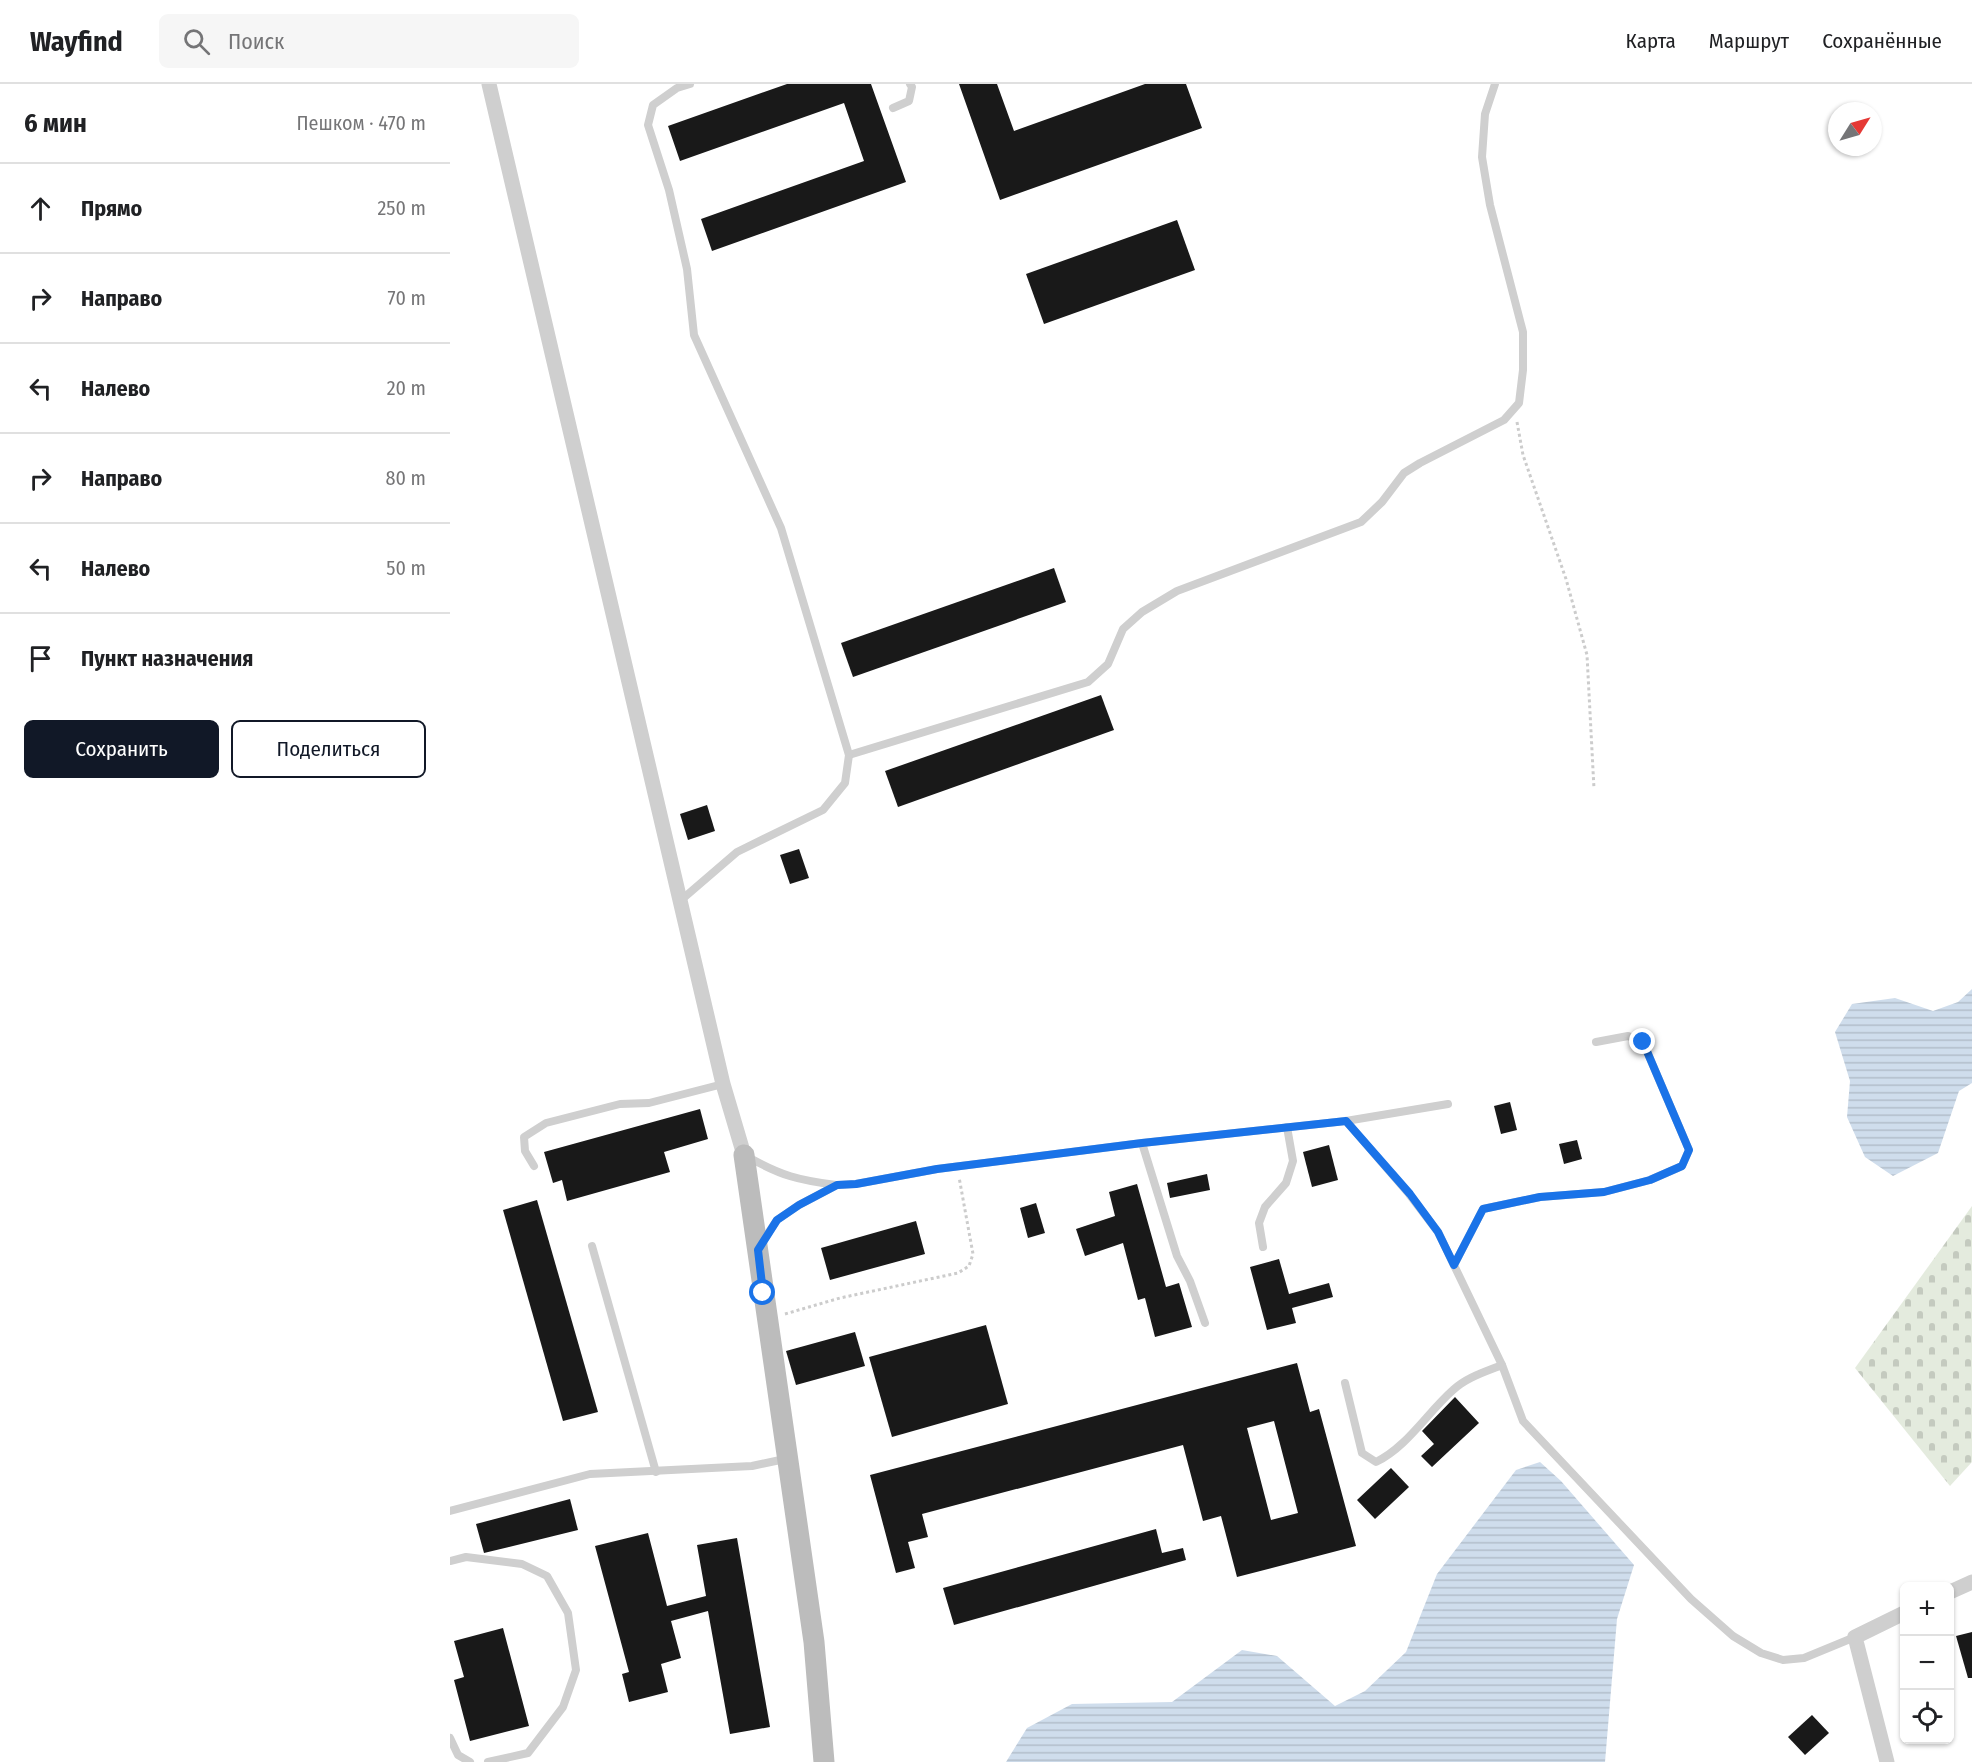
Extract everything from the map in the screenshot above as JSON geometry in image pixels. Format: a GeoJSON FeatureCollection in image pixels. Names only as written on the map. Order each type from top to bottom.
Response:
{"type":"FeatureCollection","features":[{"type":"Feature","properties":{"kind":"street"},"geometry":{"type":"LineString","coordinates":[[493,86],[680,901],[723,1084],[744,1155],[814,1642],[824,1762]]}},
{"type":"Feature","properties":{"kind":"street"},"geometry":{"type":"LineString","coordinates":[[1954,1591],[1972,1582]]}},
{"type":"Feature","properties":{"kind":"street"},"geometry":{"type":"LineString","coordinates":[[1887,1762],[1855,1637],[1900,1615]]}},
{"type":"Feature","properties":{"kind":"lane"},"geometry":{"type":"LineString","coordinates":[[680,901],[736,852],[823,810],[845,783],[849,755],[781,528],[694,335],[687,269],[669,190],[648,125],[653,105],[677,88],[690,84]]}},
{"type":"Feature","properties":{"kind":"lane"},"geometry":{"type":"LineString","coordinates":[[893,108],[909,101],[912,87],[910,84]]}},
{"type":"Feature","properties":{"kind":"lane"},"geometry":{"type":"LineString","coordinates":[[849,755],[1088,682],[1108,663],[1123,629],[1142,612],[1177,591],[1361,522],[1382,502],[1404,473],[1504,420],[1519,403],[1523,370],[1523,332],[1490,205],[1482,158],[1485,114],[1495,84]]}},
{"type":"Feature","properties":{"kind":"lane"},"geometry":{"type":"LineString","coordinates":[[1454,1265],[1483,1209],[1540,1197],[1604,1192],[1650,1180],[1682,1166],[1689,1150],[1643,1042],[1628,1036],[1596,1042]]}},
{"type":"Feature","properties":{"kind":"lane"},"geometry":{"type":"LineString","coordinates":[[534,1166],[525,1151],[524,1137],[546,1123],[620,1104],[649,1102],[723,1084]]}},
{"type":"Feature","properties":{"kind":"lane"},"geometry":{"type":"LineString","coordinates":[[744,1155],[771,1170],[795,1179],[837,1185],[856,1184],[957,1167],[1142,1143],[1346,1121],[1448,1104]]}},
{"type":"Feature","properties":{"kind":"lane"},"geometry":{"type":"LineString","coordinates":[[1346,1121],[1410,1194],[1438,1232],[1502,1365],[1523,1421],[1691,1599],[1733,1636],[1761,1653],[1783,1660],[1804,1658],[1855,1637]]}},
{"type":"Feature","properties":{"kind":"lane"},"geometry":{"type":"LineString","coordinates":[[1263,1247],[1259,1223],[1265,1207],[1286,1183],[1293,1161],[1287,1127]]}},
{"type":"Feature","properties":{"kind":"lane"},"geometry":{"type":"LineString","coordinates":[[1142,1143],[1177,1257],[1200,1304],[1205,1323]]}},
{"type":"Feature","properties":{"kind":"lane"},"geometry":{"type":"LineString","coordinates":[[758,1250],[777,1220],[799,1205],[837,1185]]}},
{"type":"Feature","properties":{"kind":"lane"},"geometry":{"type":"LineString","coordinates":[[592,1246],[656,1472]]}},
{"type":"Feature","properties":{"kind":"lane"},"geometry":{"type":"LineString","coordinates":[[1345,1383],[1362,1453],[1376,1462],[1390,1456],[1454,1389],[1470,1377],[1502,1365]]}},
{"type":"Feature","properties":{"kind":"lane"},"geometry":{"type":"LineString","coordinates":[[450,1510],[590,1474],[752,1466],[789,1458]]}},
{"type":"Feature","properties":{"kind":"lane"},"geometry":{"type":"LineString","coordinates":[[450,1561],[466,1557],[522,1564],[547,1576],[568,1613],[576,1670],[563,1707],[528,1753],[488,1762]]}},
{"type":"Feature","properties":{"kind":"lane"},"geometry":{"type":"LineString","coordinates":[[450,1738],[458,1755],[470,1762]]}},
{"type":"Feature","properties":{"kind":"path"},"geometry":{"type":"LineString","coordinates":[[1519,403],[1517,421],[1523,454],[1566,579],[1587,655],[1594,789]]}},
{"type":"Feature","properties":{"kind":"path"},"geometry":{"type":"LineString","coordinates":[[768,1329],[777,1318],[792,1311],[840,1298],[957,1273],[969,1266],[973,1254],[957,1167]]}},
{"type":"Feature","properties":{"kind":"green space"},"geometry":{"type":"Polygon","coordinates":[[[1972,1206],[1972,1462],[1950,1486],[1855,1368],[1972,1206]]]}},
{"type":"Feature","properties":{"kind":"water"},"geometry":{"type":"Polygon","coordinates":[[[1972,989],[1972,1083],[1959,1091],[1938,1153],[1893,1176],[1865,1157],[1847,1117],[1850,1081],[1835,1032],[1852,1004],[1895,998],[1933,1011],[1958,1002],[1972,989]]]}},
{"type":"Feature","properties":{"kind":"water"},"geometry":{"type":"Polygon","coordinates":[[[1540,1462],[1561,1481],[1634,1565],[1617,1619],[1605,1762],[1006,1762],[1027,1728],[1072,1704],[1172,1702],[1242,1650],[1277,1656],[1335,1706],[1365,1691],[1406,1652],[1437,1574],[1516,1470],[1540,1462]]]}},
{"type":"Feature","properties":{"kind":"building"},"geometry":{"type":"Polygon","coordinates":[[[787,84],[871,84],[906,182],[712,251],[701,219],[864,161],[844,103],[680,161],[668,126],[787,84]]]}},
{"type":"Feature","properties":{"kind":"building"},"geometry":{"type":"Polygon","coordinates":[[[959,84],[997,84],[1014,131],[1145,84],[1186,84],[1202,128],[1000,200],[959,84]]]}},
{"type":"Feature","properties":{"kind":"building"},"geometry":{"type":"Polygon","coordinates":[[[1177,220],[1195,270],[1044,324],[1026,274],[1177,220]]]}},
{"type":"Feature","properties":{"kind":"building"},"geometry":{"type":"Polygon","coordinates":[[[1054,568],[1066,602],[853,677],[841,643],[1054,568]]]}},
{"type":"Feature","properties":{"kind":"building"},"geometry":{"type":"Polygon","coordinates":[[[1101,695],[1114,730],[898,807],[885,771],[1101,695]]]}},
{"type":"Feature","properties":{"kind":"building"},"geometry":{"type":"Polygon","coordinates":[[[707,805],[715,831],[688,840],[680,814],[707,805]]]}},
{"type":"Feature","properties":{"kind":"building"},"geometry":{"type":"Polygon","coordinates":[[[799,849],[809,878],[790,884],[780,855],[799,849]]]}},
{"type":"Feature","properties":{"kind":"building"},"geometry":{"type":"Polygon","coordinates":[[[1510,1102],[1517,1130],[1501,1134],[1494,1106],[1510,1102]]]}},
{"type":"Feature","properties":{"kind":"building"},"geometry":{"type":"Polygon","coordinates":[[[700,1109],[708,1139],[664,1152],[670,1172],[567,1201],[562,1180],[553,1183],[544,1152],[700,1109]]]}},
{"type":"Feature","properties":{"kind":"building"},"geometry":{"type":"Polygon","coordinates":[[[1577,1140],[1582,1159],[1564,1164],[1559,1144],[1577,1140]]]}},
{"type":"Feature","properties":{"kind":"building"},"geometry":{"type":"Polygon","coordinates":[[[1329,1145],[1338,1180],[1312,1187],[1303,1152],[1329,1145]]]}},
{"type":"Feature","properties":{"kind":"building"},"geometry":{"type":"Polygon","coordinates":[[[1207,1174],[1210,1190],[1170,1198],[1167,1183],[1207,1174]]]}},
{"type":"Feature","properties":{"kind":"building"},"geometry":{"type":"Polygon","coordinates":[[[1137,1184],[1166,1287],[1179,1283],[1192,1327],[1155,1337],[1145,1298],[1138,1300],[1123,1243],[1085,1256],[1076,1229],[1115,1216],[1109,1192],[1137,1184]]]}},
{"type":"Feature","properties":{"kind":"building"},"geometry":{"type":"Polygon","coordinates":[[[537,1200],[598,1412],[563,1421],[503,1210],[537,1200]]]}},
{"type":"Feature","properties":{"kind":"building"},"geometry":{"type":"Polygon","coordinates":[[[1036,1203],[1045,1233],[1028,1238],[1020,1208],[1036,1203]]]}},
{"type":"Feature","properties":{"kind":"building"},"geometry":{"type":"Polygon","coordinates":[[[916,1221],[925,1254],[830,1280],[821,1248],[916,1221]]]}},
{"type":"Feature","properties":{"kind":"building"},"geometry":{"type":"Polygon","coordinates":[[[1279,1259],[1289,1294],[1329,1283],[1333,1297],[1292,1308],[1296,1323],[1267,1330],[1250,1267],[1279,1259]]]}},
{"type":"Feature","properties":{"kind":"building"},"geometry":{"type":"Polygon","coordinates":[[[986,1325],[1008,1404],[892,1437],[869,1357],[986,1325]]]}},
{"type":"Feature","properties":{"kind":"building"},"geometry":{"type":"Polygon","coordinates":[[[855,1332],[865,1366],[796,1385],[786,1351],[855,1332]]]}},
{"type":"Feature","properties":{"kind":"building"},"geometry":{"type":"Polygon","coordinates":[[[1297,1363],[1310,1412],[1319,1409],[1356,1546],[1237,1577],[1221,1516],[1203,1521],[1183,1445],[922,1514],[928,1537],[908,1542],[915,1568],[896,1573],[870,1475],[1297,1363]],[[1274,1421],[1247,1428],[1271,1520],[1298,1513],[1274,1421]]]}},
{"type":"Feature","properties":{"kind":"building"},"geometry":{"type":"Polygon","coordinates":[[[1455,1397],[1479,1423],[1432,1467],[1421,1456],[1434,1444],[1422,1431],[1455,1397]]]}},
{"type":"Feature","properties":{"kind":"building"},"geometry":{"type":"Polygon","coordinates":[[[1391,1468],[1409,1487],[1375,1519],[1357,1500],[1391,1468]]]}},
{"type":"Feature","properties":{"kind":"building"},"geometry":{"type":"Polygon","coordinates":[[[570,1499],[578,1530],[484,1553],[476,1524],[570,1499]]]}},
{"type":"Feature","properties":{"kind":"building"},"geometry":{"type":"Polygon","coordinates":[[[1156,1529],[1162,1553],[1183,1548],[1186,1560],[954,1625],[943,1588],[1156,1529]]]}},
{"type":"Feature","properties":{"kind":"building"},"geometry":{"type":"Polygon","coordinates":[[[648,1533],[667,1606],[706,1596],[697,1545],[737,1538],[770,1727],[730,1734],[708,1611],[671,1621],[681,1658],[661,1664],[668,1692],[629,1702],[622,1674],[629,1672],[595,1546],[648,1533]]]}},
{"type":"Feature","properties":{"kind":"building"},"geometry":{"type":"Polygon","coordinates":[[[503,1628],[529,1726],[470,1741],[454,1680],[464,1677],[454,1641],[503,1628]]]}},
{"type":"Feature","properties":{"kind":"building"},"geometry":{"type":"Polygon","coordinates":[[[1972,1632],[1972,1678],[1968,1678],[1956,1636],[1972,1632]]]}},
{"type":"Feature","properties":{"kind":"building"},"geometry":{"type":"Polygon","coordinates":[[[1812,1715],[1829,1733],[1805,1755],[1788,1737],[1812,1715]]]}},
{"type":"Feature","properties":{"kind":"route"},"geometry":{"type":"LineString","coordinates":[[763,1293],[758,1250],[777,1220],[799,1205],[837,1185],[856,1184],[937,1169],[1142,1143],[1346,1121],[1410,1194],[1438,1232],[1454,1265],[1483,1209],[1540,1197],[1604,1192],[1650,1180],[1682,1166],[1689,1150],[1643,1042]]}}]}
